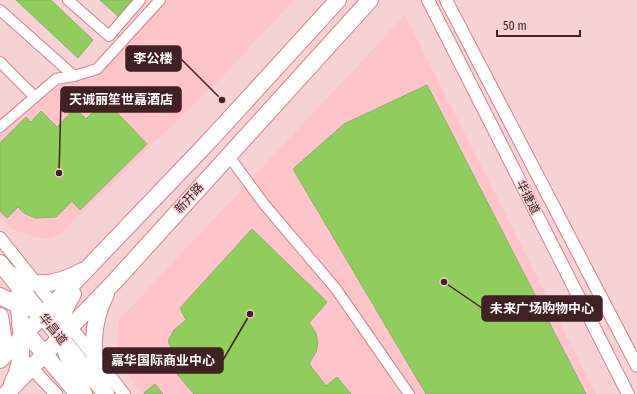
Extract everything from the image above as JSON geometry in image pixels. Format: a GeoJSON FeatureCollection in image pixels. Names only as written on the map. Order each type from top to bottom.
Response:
{"type":"FeatureCollection","features":[{"type":"Feature","properties":{"kind":"main road","name":"新开路"},"geometry":{"type":"LineString","coordinates":[[6,394],[44,354],[55,316],[94,263],[218,133],[338,0]]}},
{"type":"Feature","properties":{"kind":"main road","name":"新开路"},"geometry":{"type":"LineString","coordinates":[[116,280],[370,0]]}},
{"type":"Feature","properties":{"kind":"main road"},"geometry":{"type":"LineString","coordinates":[[4,268],[21,280],[37,284],[50,284],[68,279],[94,263]]}},
{"type":"Feature","properties":{"kind":"main road"},"geometry":{"type":"LineString","coordinates":[[4,268],[19,306],[13,340],[15,378],[6,394]]}},
{"type":"Feature","properties":{"kind":"main road","name":"华昌道"},"geometry":{"type":"LineString","coordinates":[[4,268],[55,316],[106,394]]}},
{"type":"Feature","properties":{"kind":"main road"},"geometry":{"type":"LineString","coordinates":[[0,296],[19,306],[55,316],[92,297],[116,280]]}},
{"type":"Feature","properties":{"kind":"main road"},"geometry":{"type":"LineString","coordinates":[[106,394],[98,375],[95,359],[94,334],[97,316],[102,302],[116,280]]}},
{"type":"Feature","properties":{"kind":"main road","name":"华昌道"},"geometry":{"type":"LineString","coordinates":[[0,301],[13,340],[44,354],[78,394]]}},
{"type":"Feature","properties":{"kind":"main road"},"geometry":{"type":"LineString","coordinates":[[0,316],[13,340]]}},
{"type":"Feature","properties":{"kind":"main road","name":"新开路"},"geometry":{"type":"LineString","coordinates":[[0,360],[13,340],[55,316]]}},
{"type":"Feature","properties":{"kind":"main road"},"geometry":{"type":"LineString","coordinates":[[55,316],[84,394]]}},
{"type":"Feature","properties":{"kind":"street"},"geometry":{"type":"LineString","coordinates":[[68,0],[109,36],[140,0]]}},
{"type":"Feature","properties":{"kind":"street"},"geometry":{"type":"LineString","coordinates":[[0,127],[56,79],[74,76],[97,69],[160,0]]}},
{"type":"Feature","properties":{"kind":"street","name":"华捷道"},"geometry":{"type":"LineString","coordinates":[[428,0],[628,394]]}},
{"type":"Feature","properties":{"kind":"street","name":"华捷道"},"geometry":{"type":"LineString","coordinates":[[446,0],[637,366]]}},
{"type":"Feature","properties":{"kind":"street"},"geometry":{"type":"LineString","coordinates":[[0,10],[74,76]]}},
{"type":"Feature","properties":{"kind":"street"},"geometry":{"type":"LineString","coordinates":[[0,62],[35,97]]}},
{"type":"Feature","properties":{"kind":"street"},"geometry":{"type":"LineString","coordinates":[[228,155],[264,204],[336,289],[408,394]]}},
{"type":"Feature","properties":{"kind":"street"},"geometry":{"type":"LineString","coordinates":[[0,238],[37,284],[55,316],[95,359],[124,394]]}},
{"type":"Feature","properties":{"kind":"street"},"geometry":{"type":"LineString","coordinates":[[13,340],[31,367],[56,394]]}},
{"type":"Feature","properties":{"kind":"shaded area"},"geometry":{"type":"Polygon","coordinates":[[[168,0],[294,0],[221,78],[60,234],[47,239],[11,229],[0,217],[0,135],[55,83],[96,78],[168,0]]]}},
{"type":"Feature","properties":{"kind":"shaded area"},"geometry":{"type":"Polygon","coordinates":[[[405,15],[596,394],[143,394],[130,379],[120,357],[117,337],[119,320],[405,15]]]}},
{"type":"Feature","properties":{"kind":"building"},"geometry":{"type":"Polygon","coordinates":[[[16,0],[51,0],[93,40],[78,58],[16,0]]]}},
{"type":"Feature","properties":{"kind":"building"},"geometry":{"type":"Polygon","coordinates":[[[100,0],[133,0],[119,17],[100,0]]]}},
{"type":"Feature","properties":{"kind":"building"},"geometry":{"type":"Polygon","coordinates":[[[427,85],[586,394],[426,394],[293,169],[344,124],[427,85]]]}},
{"type":"Feature","properties":{"kind":"building"},"geometry":{"type":"Polygon","coordinates":[[[105,100],[147,144],[80,210],[72,201],[56,217],[35,218],[24,213],[18,207],[7,218],[0,211],[0,143],[26,117],[31,122],[41,111],[57,127],[75,108],[86,119],[105,100]]]}},
{"type":"Feature","properties":{"kind":"building"},"geometry":{"type":"Polygon","coordinates":[[[252,229],[327,302],[309,323],[316,333],[318,343],[316,352],[309,364],[326,386],[337,377],[351,394],[194,394],[177,374],[184,362],[174,353],[168,341],[174,330],[186,320],[180,308],[252,229]]]}},
{"type":"Feature","properties":{"kind":"building"},"geometry":{"type":"Polygon","coordinates":[[[155,384],[163,394],[144,393],[155,384]]]}},
{"type":"Feature","properties":{"kind":"place","name":"李公楼"},"geometry":{"type":"Point","coordinates":[222,100]}},
{"type":"Feature","properties":{"kind":"place","name":"天诚丽笙世嘉酒店"},"geometry":{"type":"Point","coordinates":[59,173]}},
{"type":"Feature","properties":{"kind":"place","name":"未来广场购物中心"},"geometry":{"type":"Point","coordinates":[444,282]}},
{"type":"Feature","properties":{"kind":"place","name":"嘉华国际商业中心"},"geometry":{"type":"Point","coordinates":[250,314]}}]}
